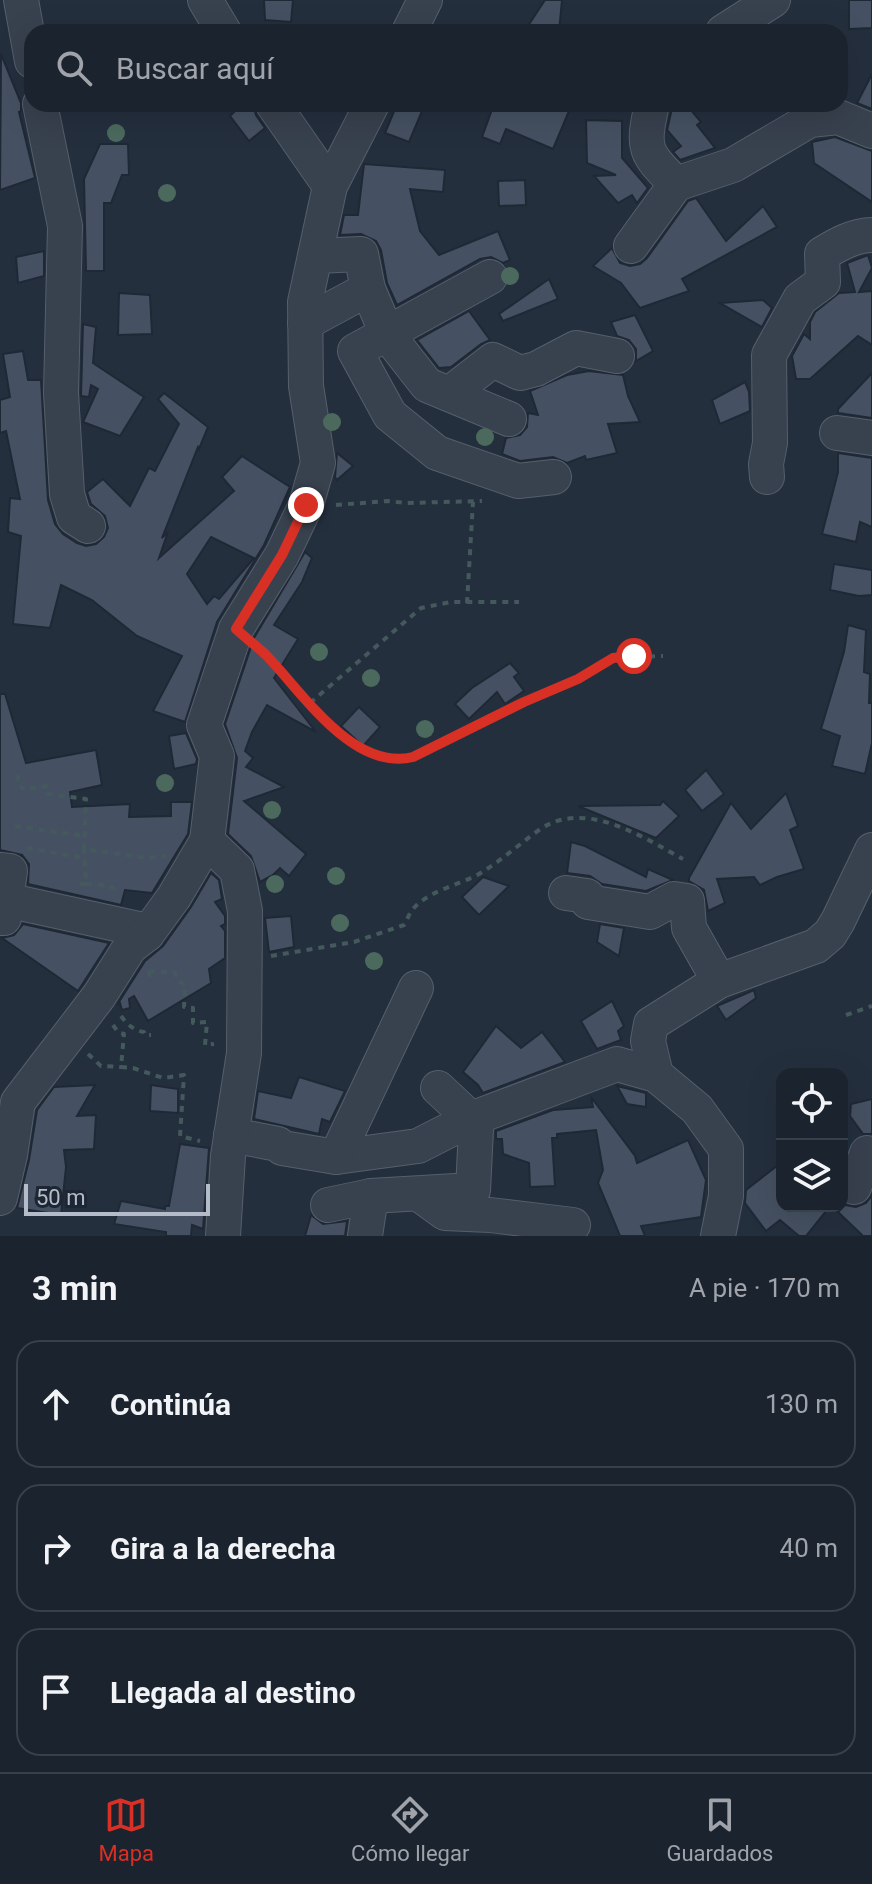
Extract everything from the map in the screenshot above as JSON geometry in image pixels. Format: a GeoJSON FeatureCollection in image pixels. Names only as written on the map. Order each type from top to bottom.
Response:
{"type":"FeatureCollection","features":[{"type":"Feature","properties":{"kind":"street"},"geometry":{"type":"LineString","coordinates":[[21,0],[25,24]]}},
{"type":"Feature","properties":{"kind":"street"},"geometry":{"type":"LineString","coordinates":[[205,0],[219,24]]}},
{"type":"Feature","properties":{"kind":"street"},"geometry":{"type":"LineString","coordinates":[[413,24],[425,0]]}},
{"type":"Feature","properties":{"kind":"street"},"geometry":{"type":"LineString","coordinates":[[736,24],[773,0]]}},
{"type":"Feature","properties":{"kind":"street"},"geometry":{"type":"LineString","coordinates":[[42,112],[65,226],[61,393],[67,494],[74,517],[88,526]]}},
{"type":"Feature","properties":{"kind":"street"},"geometry":{"type":"LineString","coordinates":[[279,112],[330,186]]}},
{"type":"Feature","properties":{"kind":"street"},"geometry":{"type":"LineString","coordinates":[[0,1198],[18,1102],[99,996],[130,947],[147,934],[204,848],[217,756],[204,725],[236,629],[282,555],[306,505],[318,463],[306,386],[305,302],[330,186],[368,112]]}},
{"type":"Feature","properties":{"kind":"street"},"geometry":{"type":"LineString","coordinates":[[650,112],[646,136],[650,157],[676,184]]}},
{"type":"Feature","properties":{"kind":"street"},"geometry":{"type":"LineString","coordinates":[[631,246],[676,184],[733,165],[810,120],[838,117],[872,131]]}},
{"type":"Feature","properties":{"kind":"street"},"geometry":{"type":"LineString","coordinates":[[767,477],[769,355],[800,299],[823,282],[822,254],[869,242]]}},
{"type":"Feature","properties":{"kind":"street"},"geometry":{"type":"LineString","coordinates":[[316,256],[361,254],[368,289],[387,334],[427,385],[509,419]]}},
{"type":"Feature","properties":{"kind":"street"},"geometry":{"type":"LineString","coordinates":[[490,277],[355,351],[390,415],[437,453],[518,481],[554,477]]}},
{"type":"Feature","properties":{"kind":"street"},"geometry":{"type":"LineString","coordinates":[[305,323],[368,289]]}},
{"type":"Feature","properties":{"kind":"street"},"geometry":{"type":"LineString","coordinates":[[449,394],[493,360],[520,373],[536,369],[576,348],[617,356]]}},
{"type":"Feature","properties":{"kind":"street"},"geometry":{"type":"LineString","coordinates":[[837,433],[872,438]]}},
{"type":"Feature","properties":{"kind":"street"},"geometry":{"type":"LineString","coordinates":[[204,848],[232,863],[239,877],[245,911],[244,1053],[230,1141],[223,1236]]}},
{"type":"Feature","properties":{"kind":"street"},"geometry":{"type":"LineString","coordinates":[[656,1075],[648,1041],[651,1024],[719,981],[816,946],[838,921],[872,850]]}},
{"type":"Feature","properties":{"kind":"street"},"geometry":{"type":"LineString","coordinates":[[7,887],[147,934]]}},
{"type":"Feature","properties":{"kind":"street"},"geometry":{"type":"LineString","coordinates":[[566,893],[587,896],[588,902],[650,912],[674,899],[687,901],[689,928],[719,981]]}},
{"type":"Feature","properties":{"kind":"street"},"geometry":{"type":"LineString","coordinates":[[336,1157],[416,988]]}},
{"type":"Feature","properties":{"kind":"street"},"geometry":{"type":"LineString","coordinates":[[230,1141],[278,1144],[282,1148],[336,1157],[418,1146],[471,1119],[617,1064],[656,1075],[697,1109],[726,1149],[726,1196],[718,1236]]}},
{"type":"Feature","properties":{"kind":"street"},"geometry":{"type":"LineString","coordinates":[[328,1205],[371,1196],[473,1190],[476,1129],[471,1119],[438,1088]]}},
{"type":"Feature","properties":{"kind":"street"},"geometry":{"type":"LineString","coordinates":[[417,1193],[445,1213],[555,1227]]}},
{"type":"Feature","properties":{"kind":"street"},"geometry":{"type":"LineString","coordinates":[[365,1236],[371,1196]]}},
{"type":"Feature","properties":{"kind":"path"},"geometry":{"type":"LineString","coordinates":[[306,505],[329,507],[388,501],[473,502],[492,498]]}},
{"type":"Feature","properties":{"kind":"path"},"geometry":{"type":"LineString","coordinates":[[467,603],[473,502]]}},
{"type":"Feature","properties":{"kind":"path"},"geometry":{"type":"LineString","coordinates":[[309,704],[421,608],[437,603],[519,602]]}},
{"type":"Feature","properties":{"kind":"path"},"geometry":{"type":"LineString","coordinates":[[236,629],[265,655],[322,718],[351,741],[374,754],[399,760],[447,741],[578,679],[613,658],[663,656]]}},
{"type":"Feature","properties":{"kind":"path"},"geometry":{"type":"LineString","coordinates":[[19,775],[17,783],[25,790],[47,786],[48,794],[86,799],[86,884],[74,884]]}},
{"type":"Feature","properties":{"kind":"path"},"geometry":{"type":"LineString","coordinates":[[245,959],[354,942],[404,925],[413,908],[506,857],[542,827],[575,817],[596,818],[612,824],[683,859]]}},
{"type":"Feature","properties":{"kind":"path"},"geometry":{"type":"LineString","coordinates":[[15,826],[84,836]]}},
{"type":"Feature","properties":{"kind":"path"},"geometry":{"type":"LineString","coordinates":[[7,887],[26,847],[84,858]]}},
{"type":"Feature","properties":{"kind":"path"},"geometry":{"type":"LineString","coordinates":[[84,849],[147,858],[204,848]]}},
{"type":"Feature","properties":{"kind":"path"},"geometry":{"type":"LineString","coordinates":[[149,971],[175,973],[176,979],[185,985],[184,1007],[193,1008],[193,1023],[207,1022],[205,1045],[222,1042],[223,1048],[244,1053]]}},
{"type":"Feature","properties":{"kind":"path"},"geometry":{"type":"LineString","coordinates":[[99,996],[113,1005],[126,1024],[145,1035],[151,1035]]}},
{"type":"Feature","properties":{"kind":"path"},"geometry":{"type":"LineString","coordinates":[[846,1015],[872,1006]]}},
{"type":"Feature","properties":{"kind":"path"},"geometry":{"type":"LineString","coordinates":[[123,1051],[121,1067],[163,1078],[184,1075],[180,1136],[230,1141]]}},
{"type":"Feature","properties":{"kind":"building"},"geometry":{"type":"Polygon","coordinates":[[[264,0],[293,0],[291,22],[265,20],[264,0]]]}},
{"type":"Feature","properties":{"kind":"building"},"geometry":{"type":"Polygon","coordinates":[[[545,0],[562,0],[560,24],[529,24],[545,0]]]}},
{"type":"Feature","properties":{"kind":"building"},"geometry":{"type":"Polygon","coordinates":[[[849,0],[872,0],[872,28],[849,29],[849,0]]]}},
{"type":"Feature","properties":{"kind":"building"},"geometry":{"type":"Polygon","coordinates":[[[1,54],[21,103],[19,112],[35,178],[0,190],[1,54]]]}},
{"type":"Feature","properties":{"kind":"building"},"geometry":{"type":"Polygon","coordinates":[[[872,74],[872,109],[857,103],[872,74]]]}},
{"type":"Feature","properties":{"kind":"building"},"geometry":{"type":"Polygon","coordinates":[[[234,112],[255,112],[265,128],[249,141],[230,116],[234,112]]]}},
{"type":"Feature","properties":{"kind":"building"},"geometry":{"type":"Polygon","coordinates":[[[394,112],[422,112],[409,142],[385,133],[394,112]]]}},
{"type":"Feature","properties":{"kind":"building"},"geometry":{"type":"Polygon","coordinates":[[[491,112],[569,112],[553,149],[506,129],[500,144],[482,137],[491,112]]]}},
{"type":"Feature","properties":{"kind":"building"},"geometry":{"type":"Polygon","coordinates":[[[671,112],[693,112],[701,122],[697,125],[715,148],[680,160],[673,152],[681,146],[667,130],[671,112]]]}},
{"type":"Feature","properties":{"kind":"building"},"geometry":{"type":"Polygon","coordinates":[[[586,120],[622,121],[622,158],[648,188],[637,203],[632,195],[618,203],[594,176],[616,175],[587,163],[586,120]]]}},
{"type":"Feature","properties":{"kind":"building"},"geometry":{"type":"Polygon","coordinates":[[[835,137],[872,151],[872,202],[814,163],[812,142],[835,137]]]}},
{"type":"Feature","properties":{"kind":"building"},"geometry":{"type":"Polygon","coordinates":[[[100,144],[128,144],[129,175],[122,175],[111,203],[104,203],[104,271],[86,271],[84,179],[100,144]]]}},
{"type":"Feature","properties":{"kind":"building"},"geometry":{"type":"Polygon","coordinates":[[[364,164],[445,170],[443,192],[410,189],[420,231],[439,255],[498,231],[510,260],[503,263],[491,257],[480,259],[397,305],[387,283],[381,250],[376,241],[361,234],[340,235],[344,215],[358,215],[364,164]]]}},
{"type":"Feature","properties":{"kind":"building"},"geometry":{"type":"Polygon","coordinates":[[[525,180],[526,205],[499,206],[498,181],[525,180]]]}},
{"type":"Feature","properties":{"kind":"building"},"geometry":{"type":"Polygon","coordinates":[[[696,198],[726,241],[763,206],[777,227],[682,279],[689,291],[640,308],[621,283],[593,266],[612,248],[620,263],[630,266],[640,264],[688,201],[696,198]]]}},
{"type":"Feature","properties":{"kind":"building"},"geometry":{"type":"Polygon","coordinates":[[[44,251],[44,276],[18,283],[16,257],[44,251]]]}},
{"type":"Feature","properties":{"kind":"building"},"geometry":{"type":"Polygon","coordinates":[[[868,255],[872,268],[859,292],[872,291],[872,345],[858,336],[810,379],[796,379],[792,356],[804,334],[810,339],[810,322],[815,312],[839,293],[855,292],[847,263],[868,255]]]}},
{"type":"Feature","properties":{"kind":"building"},"geometry":{"type":"Polygon","coordinates":[[[549,279],[558,299],[503,321],[499,314],[549,279]]]}},
{"type":"Feature","properties":{"kind":"building"},"geometry":{"type":"Polygon","coordinates":[[[119,293],[150,295],[152,334],[118,335],[119,293]]]}},
{"type":"Feature","properties":{"kind":"building"},"geometry":{"type":"Polygon","coordinates":[[[763,300],[772,308],[762,327],[720,303],[763,300]]]}},
{"type":"Feature","properties":{"kind":"building"},"geometry":{"type":"Polygon","coordinates":[[[469,311],[490,340],[451,367],[439,368],[417,340],[469,311]]]}},
{"type":"Feature","properties":{"kind":"building"},"geometry":{"type":"Polygon","coordinates":[[[635,315],[653,351],[636,361],[636,349],[629,340],[617,336],[611,322],[635,315]]]}},
{"type":"Feature","properties":{"kind":"building"},"geometry":{"type":"Polygon","coordinates":[[[83,324],[96,327],[93,363],[144,397],[120,436],[83,422],[98,389],[91,385],[89,397],[81,396],[83,324]]]}},
{"type":"Feature","properties":{"kind":"building"},"geometry":{"type":"Polygon","coordinates":[[[23,351],[28,380],[41,380],[48,500],[55,524],[77,543],[86,546],[96,544],[108,528],[105,516],[91,504],[87,492],[103,479],[130,506],[149,468],[155,471],[179,424],[158,399],[164,393],[208,427],[162,538],[168,532],[159,558],[234,491],[222,477],[242,456],[290,487],[264,545],[217,622],[185,722],[153,711],[182,656],[137,636],[92,600],[61,585],[50,628],[13,624],[21,536],[8,532],[10,498],[20,499],[6,431],[0,433],[0,400],[10,397],[3,354],[23,351]],[[211,537],[187,574],[207,604],[214,596],[219,599],[254,558],[211,537]]]}},
{"type":"Feature","properties":{"kind":"building"},"geometry":{"type":"Polygon","coordinates":[[[589,371],[623,375],[628,396],[640,422],[608,424],[617,453],[586,460],[585,456],[567,463],[553,457],[520,461],[502,454],[506,438],[520,435],[527,427],[528,413],[538,415],[530,391],[567,375],[589,371]]]}},
{"type":"Feature","properties":{"kind":"building"},"geometry":{"type":"Polygon","coordinates":[[[872,373],[872,418],[838,413],[838,409],[872,373]]]}},
{"type":"Feature","properties":{"kind":"building"},"geometry":{"type":"Polygon","coordinates":[[[745,382],[750,411],[720,424],[712,400],[745,382]]]}},
{"type":"Feature","properties":{"kind":"building"},"geometry":{"type":"Polygon","coordinates":[[[337,453],[353,466],[337,480],[335,477],[337,453]]]}},
{"type":"Feature","properties":{"kind":"building"},"geometry":{"type":"Polygon","coordinates":[[[838,453],[872,458],[872,527],[860,522],[856,542],[822,534],[838,472],[838,453]]]}},
{"type":"Feature","properties":{"kind":"building"},"geometry":{"type":"Polygon","coordinates":[[[305,552],[312,558],[302,582],[274,625],[298,639],[274,678],[316,732],[267,705],[245,751],[253,758],[246,767],[284,787],[244,801],[306,854],[289,876],[280,868],[260,882],[251,856],[228,834],[237,758],[225,724],[254,638],[305,552]]]}},
{"type":"Feature","properties":{"kind":"building"},"geometry":{"type":"Polygon","coordinates":[[[834,564],[872,570],[872,595],[859,596],[830,590],[834,564]]]}},
{"type":"Feature","properties":{"kind":"building"},"geometry":{"type":"Polygon","coordinates":[[[848,625],[866,630],[864,672],[870,674],[872,743],[865,774],[832,766],[840,736],[821,729],[844,652],[848,625]]]}},
{"type":"Feature","properties":{"kind":"building"},"geometry":{"type":"Polygon","coordinates":[[[510,663],[519,673],[514,677],[524,691],[505,704],[497,692],[469,719],[455,704],[472,688],[510,663]]]}},
{"type":"Feature","properties":{"kind":"building"},"geometry":{"type":"Polygon","coordinates":[[[0,694],[5,694],[26,763],[96,750],[102,785],[70,792],[72,807],[130,804],[129,817],[171,816],[171,802],[192,802],[188,834],[152,893],[125,890],[121,905],[28,884],[29,864],[22,855],[0,850],[0,694]]]}},
{"type":"Feature","properties":{"kind":"building"},"geometry":{"type":"Polygon","coordinates":[[[359,707],[380,727],[363,746],[341,726],[359,707]]]}},
{"type":"Feature","properties":{"kind":"building"},"geometry":{"type":"Polygon","coordinates":[[[186,733],[197,759],[196,764],[174,769],[169,736],[186,733]]]}},
{"type":"Feature","properties":{"kind":"building"},"geometry":{"type":"Polygon","coordinates":[[[706,770],[724,794],[702,811],[685,790],[706,770]]]}},
{"type":"Feature","properties":{"kind":"building"},"geometry":{"type":"Polygon","coordinates":[[[786,793],[798,826],[790,830],[804,869],[760,885],[754,877],[717,879],[725,903],[708,911],[704,890],[689,878],[731,803],[751,829],[786,793]]]}},
{"type":"Feature","properties":{"kind":"building"},"geometry":{"type":"Polygon","coordinates":[[[663,801],[679,816],[656,838],[578,806],[660,805],[663,801]]]}},
{"type":"Feature","properties":{"kind":"building"},"geometry":{"type":"Polygon","coordinates":[[[571,842],[646,877],[648,869],[673,880],[646,891],[602,884],[590,876],[567,873],[571,842]]]}},
{"type":"Feature","properties":{"kind":"building"},"geometry":{"type":"Polygon","coordinates":[[[211,873],[219,880],[222,899],[215,902],[225,916],[225,924],[221,926],[225,931],[225,958],[209,969],[211,983],[148,1021],[134,996],[129,999],[130,1008],[122,1010],[120,1003],[117,1005],[145,961],[163,946],[211,873]]]}},
{"type":"Feature","properties":{"kind":"building"},"geometry":{"type":"Polygon","coordinates":[[[483,877],[509,886],[479,915],[462,897],[483,877]]]}},
{"type":"Feature","properties":{"kind":"building"},"geometry":{"type":"Polygon","coordinates":[[[291,916],[294,947],[269,952],[265,918],[291,916]]]}},
{"type":"Feature","properties":{"kind":"building"},"geometry":{"type":"Polygon","coordinates":[[[23,924],[109,943],[78,991],[2,938],[14,935],[23,924]]]}},
{"type":"Feature","properties":{"kind":"building"},"geometry":{"type":"Polygon","coordinates":[[[600,924],[624,928],[619,956],[597,942],[600,924]]]}},
{"type":"Feature","properties":{"kind":"building"},"geometry":{"type":"Polygon","coordinates":[[[754,990],[756,998],[726,1020],[717,1006],[754,990]]]}},
{"type":"Feature","properties":{"kind":"building"},"geometry":{"type":"Polygon","coordinates":[[[612,1001],[624,1026],[618,1031],[621,1040],[597,1049],[581,1021],[612,1001]]]}},
{"type":"Feature","properties":{"kind":"building"},"geometry":{"type":"Polygon","coordinates":[[[496,1026],[521,1048],[542,1032],[565,1062],[483,1093],[463,1072],[496,1026]]]}},
{"type":"Feature","properties":{"kind":"building"},"geometry":{"type":"Polygon","coordinates":[[[299,1077],[345,1091],[330,1122],[322,1119],[319,1134],[254,1119],[258,1091],[291,1098],[299,1077]]]}},
{"type":"Feature","properties":{"kind":"building"},"geometry":{"type":"Polygon","coordinates":[[[95,1085],[77,1116],[96,1115],[94,1149],[64,1150],[66,1167],[61,1215],[17,1208],[37,1110],[54,1087],[95,1085]]]}},
{"type":"Feature","properties":{"kind":"building"},"geometry":{"type":"Polygon","coordinates":[[[151,1085],[178,1089],[178,1113],[150,1111],[151,1085]]]}},
{"type":"Feature","properties":{"kind":"building"},"geometry":{"type":"Polygon","coordinates":[[[617,1086],[646,1093],[646,1107],[627,1104],[617,1086]]]}},
{"type":"Feature","properties":{"kind":"building"},"geometry":{"type":"Polygon","coordinates":[[[591,1097],[637,1163],[688,1140],[706,1180],[701,1217],[641,1226],[645,1236],[620,1236],[598,1183],[603,1170],[596,1130],[557,1134],[557,1138],[552,1138],[555,1186],[530,1187],[529,1163],[503,1154],[502,1139],[496,1139],[496,1131],[553,1110],[593,1107],[591,1097]]]}},
{"type":"Feature","properties":{"kind":"building"},"geometry":{"type":"Polygon","coordinates":[[[872,1099],[872,1134],[863,1134],[850,1116],[851,1104],[872,1099]]]}},
{"type":"Feature","properties":{"kind":"building"},"geometry":{"type":"Polygon","coordinates":[[[180,1144],[209,1148],[203,1229],[192,1225],[191,1236],[166,1236],[166,1232],[114,1224],[121,1201],[165,1209],[169,1206],[180,1144]]]}},
{"type":"Feature","properties":{"kind":"building"},"geometry":{"type":"Polygon","coordinates":[[[776,1167],[776,1212],[825,1212],[806,1236],[799,1236],[780,1220],[766,1231],[745,1203],[746,1190],[776,1167]]]}},
{"type":"Feature","properties":{"kind":"building"},"geometry":{"type":"Polygon","coordinates":[[[872,1195],[872,1236],[863,1236],[838,1212],[848,1212],[848,1206],[856,1207],[866,1203],[872,1195]]]}},
{"type":"Feature","properties":{"kind":"building"},"geometry":{"type":"Polygon","coordinates":[[[311,1215],[323,1224],[347,1221],[345,1236],[305,1236],[311,1215]]]}},
{"type":"Feature","properties":{"kind":"route"},"geometry":{"type":"LineString","coordinates":[[306,505],[282,555],[236,629],[265,655],[322,718],[351,741],[374,754],[399,760],[413,757],[578,679],[613,658],[634,656]]}}]}
